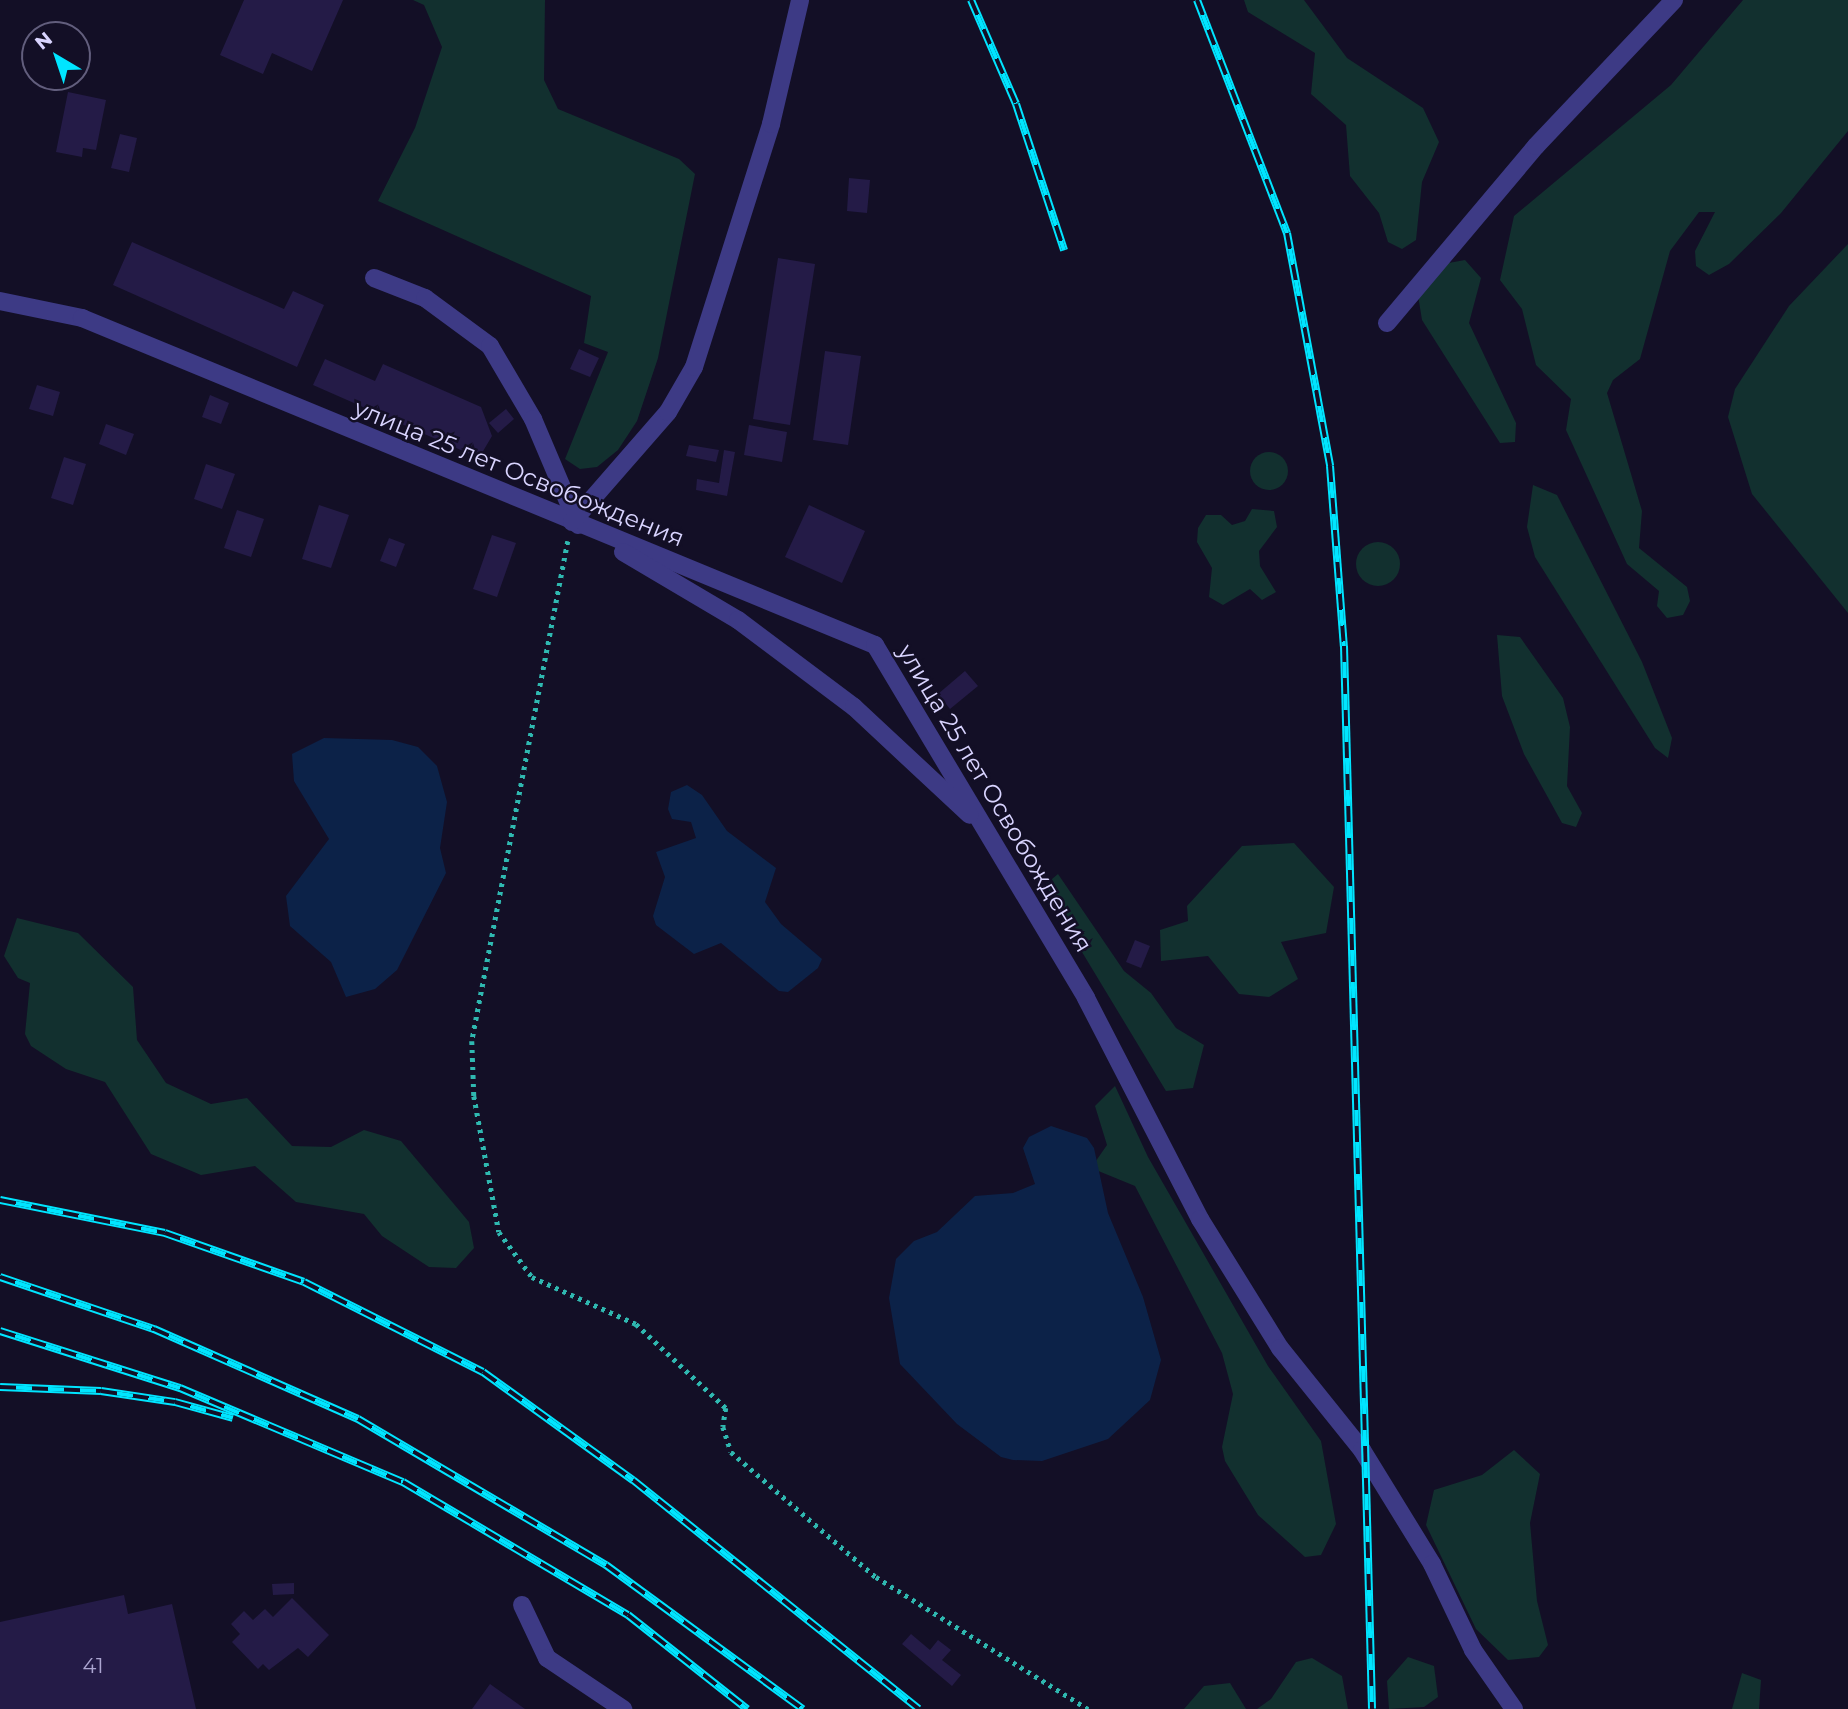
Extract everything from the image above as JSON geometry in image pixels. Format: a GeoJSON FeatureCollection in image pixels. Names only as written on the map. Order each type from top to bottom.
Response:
{"type":"FeatureCollection","features":[{"type":"Feature","properties":{"kind":"street"},"geometry":{"type":"LineString","coordinates":[[572,522],[668,412],[694,367],[771,124],[800,0]]}},
{"type":"Feature","properties":{"kind":"street"},"geometry":{"type":"LineString","coordinates":[[1387,323],[1536,146],[1674,0]]}},
{"type":"Feature","properties":{"kind":"street"},"geometry":{"type":"LineString","coordinates":[[374,278],[425,298],[490,346],[533,419],[572,522],[737,620],[843,699],[985,830]]}},
{"type":"Feature","properties":{"kind":"street","name":"улица 25 лет Освобождения"},"geometry":{"type":"LineString","coordinates":[[0,301],[82,318],[874,645],[1092,1009],[1200,1219],[1280,1348],[1362,1450],[1433,1564],[1472,1650],[1514,1709]]}},
{"type":"Feature","properties":{"kind":"street"},"geometry":{"type":"LineString","coordinates":[[522,1605],[547,1658],[623,1709]]}},
{"type":"Feature","properties":{"kind":"path"},"geometry":{"type":"LineString","coordinates":[[572,522],[472,1041],[474,1096],[499,1232],[532,1278],[636,1324],[726,1408],[723,1427],[731,1452],[876,1577],[1088,1709]]}},
{"type":"Feature","properties":{"kind":"green space"},"geometry":{"type":"Polygon","coordinates":[[[413,0],[545,0],[544,80],[558,109],[679,159],[695,174],[658,358],[637,421],[618,450],[597,467],[580,469],[565,459],[608,352],[584,343],[591,296],[378,201],[415,128],[442,47],[424,5],[413,0]]]}},
{"type":"Feature","properties":{"kind":"green space"},"geometry":{"type":"Polygon","coordinates":[[[1244,0],[1304,0],[1347,58],[1423,108],[1439,142],[1422,182],[1416,240],[1402,249],[1388,242],[1379,213],[1350,176],[1346,125],[1311,94],[1315,53],[1248,12],[1244,0]]]}},
{"type":"Feature","properties":{"kind":"green space"},"geometry":{"type":"Polygon","coordinates":[[[1743,0],[1848,0],[1848,131],[1781,213],[1729,264],[1709,275],[1696,266],[1695,251],[1715,212],[1699,212],[1670,251],[1640,359],[1613,380],[1607,393],[1642,511],[1639,548],[1687,587],[1690,601],[1683,615],[1667,618],[1657,606],[1659,591],[1627,564],[1566,430],[1571,399],[1536,365],[1522,309],[1500,280],[1514,216],[1671,85],[1743,0]]]}},
{"type":"Feature","properties":{"kind":"green space"},"geometry":{"type":"Polygon","coordinates":[[[1848,244],[1848,613],[1752,494],[1728,417],[1735,389],[1789,306],[1848,244]]]}},
{"type":"Feature","properties":{"kind":"green space"},"geometry":{"type":"Polygon","coordinates":[[[1465,260],[1481,278],[1469,323],[1516,423],[1515,442],[1500,443],[1422,320],[1416,283],[1443,264],[1465,260]]]}},
{"type":"Feature","properties":{"kind":"green space"},"geometry":{"type":"Polygon","coordinates":[[[1269,452],[1282,458],[1288,471],[1282,484],[1269,490],[1256,484],[1250,471],[1256,458],[1269,452]]]}},
{"type":"Feature","properties":{"kind":"green space"},"geometry":{"type":"Polygon","coordinates":[[[1533,485],[1557,495],[1642,662],[1672,738],[1668,758],[1655,748],[1535,557],[1527,527],[1533,485]]]}},
{"type":"Feature","properties":{"kind":"green space"},"geometry":{"type":"Polygon","coordinates":[[[1252,509],[1274,511],[1277,527],[1259,551],[1260,566],[1276,592],[1262,600],[1250,589],[1223,605],[1209,597],[1212,568],[1197,542],[1198,528],[1206,515],[1221,515],[1232,525],[1245,521],[1252,509]]]}},
{"type":"Feature","properties":{"kind":"green space"},"geometry":{"type":"Polygon","coordinates":[[[1378,542],[1393,549],[1400,564],[1393,579],[1378,586],[1363,579],[1356,564],[1363,549],[1378,542]]]}},
{"type":"Feature","properties":{"kind":"green space"},"geometry":{"type":"Polygon","coordinates":[[[1497,635],[1520,637],[1563,698],[1570,727],[1567,786],[1582,813],[1576,827],[1562,823],[1524,754],[1502,696],[1497,635]]]}},
{"type":"Feature","properties":{"kind":"green space"},"geometry":{"type":"Polygon","coordinates":[[[1294,843],[1334,887],[1326,933],[1281,942],[1298,979],[1269,997],[1239,994],[1208,956],[1161,961],[1160,930],[1188,921],[1187,906],[1242,846],[1294,843]]]}},
{"type":"Feature","properties":{"kind":"green space"},"geometry":{"type":"Polygon","coordinates":[[[1058,874],[1124,971],[1151,993],[1176,1028],[1204,1045],[1193,1088],[1166,1091],[1059,914],[1046,884],[1058,874]]]}},
{"type":"Feature","properties":{"kind":"green space"},"geometry":{"type":"Polygon","coordinates":[[[17,918],[78,933],[133,987],[137,1040],[166,1083],[211,1104],[247,1098],[292,1146],[331,1147],[364,1130],[401,1141],[469,1222],[474,1248],[456,1268],[429,1267],[382,1236],[364,1214],[296,1202],[255,1166],[201,1175],[151,1154],[105,1082],[66,1069],[31,1046],[25,1034],[30,983],[18,978],[4,956],[17,918]]]}},
{"type":"Feature","properties":{"kind":"green space"},"geometry":{"type":"Polygon","coordinates":[[[1115,1086],[1148,1157],[1268,1366],[1321,1441],[1336,1524],[1321,1555],[1305,1557],[1258,1515],[1225,1461],[1222,1447],[1233,1394],[1222,1353],[1135,1186],[1091,1168],[1107,1145],[1095,1106],[1115,1086]]]}},
{"type":"Feature","properties":{"kind":"green space"},"geometry":{"type":"Polygon","coordinates":[[[1514,1450],[1540,1474],[1530,1523],[1537,1601],[1548,1645],[1539,1657],[1508,1660],[1476,1629],[1426,1525],[1434,1490],[1482,1475],[1514,1450]]]}},
{"type":"Feature","properties":{"kind":"green space"},"geometry":{"type":"Polygon","coordinates":[[[1408,1657],[1434,1666],[1438,1697],[1424,1707],[1389,1709],[1387,1681],[1408,1657]]]}},
{"type":"Feature","properties":{"kind":"green space"},"geometry":{"type":"Polygon","coordinates":[[[1312,1658],[1342,1676],[1348,1709],[1257,1709],[1271,1699],[1296,1662],[1312,1658]]]}},
{"type":"Feature","properties":{"kind":"green space"},"geometry":{"type":"Polygon","coordinates":[[[1742,1673],[1761,1680],[1759,1709],[1732,1709],[1742,1673]]]}},
{"type":"Feature","properties":{"kind":"green space"},"geometry":{"type":"Polygon","coordinates":[[[1230,1683],[1246,1709],[1184,1709],[1204,1686],[1230,1683]]]}},
{"type":"Feature","properties":{"kind":"water"},"geometry":{"type":"Polygon","coordinates":[[[324,738],[392,740],[418,747],[437,766],[447,802],[440,848],[446,873],[397,970],[375,989],[346,997],[331,962],[290,926],[286,896],[329,839],[294,781],[292,754],[324,738]]]}},
{"type":"Feature","properties":{"kind":"water"},"geometry":{"type":"Polygon","coordinates":[[[687,785],[702,795],[727,831],[776,868],[765,902],[781,924],[822,959],[818,968],[788,992],[779,991],[721,943],[694,954],[656,925],[653,916],[665,877],[656,852],[696,838],[691,822],[672,819],[668,809],[671,792],[687,785]]]}},
{"type":"Feature","properties":{"kind":"water"},"geometry":{"type":"Polygon","coordinates":[[[1051,1126],[1087,1138],[1094,1148],[1108,1213],[1143,1297],[1161,1360],[1150,1400],[1108,1439],[1042,1461],[1013,1460],[1001,1457],[957,1424],[900,1364],[889,1298],[896,1259],[914,1241],[937,1232],[975,1196],[1013,1193],[1035,1184],[1023,1148],[1029,1137],[1051,1126]]]}},
{"type":"Feature","properties":{"kind":"building"},"geometry":{"type":"Polygon","coordinates":[[[244,0],[343,0],[312,71],[272,53],[263,74],[220,55],[244,0]]]}},
{"type":"Feature","properties":{"kind":"building"},"geometry":{"type":"Polygon","coordinates":[[[68,92],[106,100],[96,150],[83,148],[82,157],[56,152],[68,92]]]}},
{"type":"Feature","properties":{"kind":"building"},"geometry":{"type":"Polygon","coordinates":[[[120,134],[137,138],[129,172],[111,168],[120,134]]]}},
{"type":"Feature","properties":{"kind":"building"},"geometry":{"type":"Polygon","coordinates":[[[849,178],[870,180],[867,213],[847,211],[849,178]]]}},
{"type":"Feature","properties":{"kind":"building"},"geometry":{"type":"Polygon","coordinates":[[[132,242],[284,309],[293,291],[324,305],[297,367],[113,285],[132,242]]]}},
{"type":"Feature","properties":{"kind":"building"},"geometry":{"type":"Polygon","coordinates":[[[778,258],[815,264],[790,425],[753,419],[778,258]]]}},
{"type":"Feature","properties":{"kind":"building"},"geometry":{"type":"Polygon","coordinates":[[[579,349],[599,358],[590,377],[570,369],[579,349]]]}},
{"type":"Feature","properties":{"kind":"building"},"geometry":{"type":"Polygon","coordinates":[[[825,351],[861,356],[848,445],[813,440],[825,351]]]}},
{"type":"Feature","properties":{"kind":"building"},"geometry":{"type":"Polygon","coordinates":[[[325,359],[375,381],[383,364],[481,407],[492,436],[479,458],[313,385],[325,359]]]}},
{"type":"Feature","properties":{"kind":"building"},"geometry":{"type":"Polygon","coordinates":[[[37,385],[60,392],[53,416],[29,409],[37,385]]]}},
{"type":"Feature","properties":{"kind":"building"},"geometry":{"type":"Polygon","coordinates":[[[210,395],[229,403],[221,424],[202,417],[210,395]]]}},
{"type":"Feature","properties":{"kind":"building"},"geometry":{"type":"Polygon","coordinates":[[[506,409],[514,419],[498,433],[489,423],[506,409]]]}},
{"type":"Feature","properties":{"kind":"building"},"geometry":{"type":"Polygon","coordinates":[[[106,424],[134,434],[126,455],[99,444],[106,424]]]}},
{"type":"Feature","properties":{"kind":"building"},"geometry":{"type":"Polygon","coordinates":[[[749,425],[787,432],[782,462],[744,455],[749,425]]]}},
{"type":"Feature","properties":{"kind":"building"},"geometry":{"type":"Polygon","coordinates":[[[689,445],[719,450],[716,462],[686,456],[689,445]]]}},
{"type":"Feature","properties":{"kind":"building"},"geometry":{"type":"Polygon","coordinates":[[[724,450],[735,452],[727,496],[696,490],[697,479],[719,483],[724,450]]]}},
{"type":"Feature","properties":{"kind":"building"},"geometry":{"type":"Polygon","coordinates":[[[64,457],[86,464],[73,505],[51,498],[64,457]]]}},
{"type":"Feature","properties":{"kind":"building"},"geometry":{"type":"Polygon","coordinates":[[[206,464],[235,474],[222,509],[194,499],[206,464]]]}},
{"type":"Feature","properties":{"kind":"building"},"geometry":{"type":"Polygon","coordinates":[[[319,505],[349,515],[331,568],[302,559],[319,505]]]}},
{"type":"Feature","properties":{"kind":"building"},"geometry":{"type":"Polygon","coordinates":[[[809,505],[865,531],[842,583],[785,557],[809,505]]]}},
{"type":"Feature","properties":{"kind":"building"},"geometry":{"type":"Polygon","coordinates":[[[237,510],[264,519],[251,557],[224,548],[237,510]]]}},
{"type":"Feature","properties":{"kind":"building"},"geometry":{"type":"Polygon","coordinates":[[[492,535],[516,543],[497,597],[473,589],[492,535]]]}},
{"type":"Feature","properties":{"kind":"building"},"geometry":{"type":"Polygon","coordinates":[[[389,538],[405,544],[396,567],[380,561],[389,538]]]}},
{"type":"Feature","properties":{"kind":"building"},"geometry":{"type":"Polygon","coordinates":[[[965,671],[978,686],[950,709],[938,694],[965,671]]]}},
{"type":"Feature","properties":{"kind":"building"},"geometry":{"type":"Polygon","coordinates":[[[1135,940],[1150,946],[1141,968],[1126,962],[1135,940]]]}},
{"type":"Feature","properties":{"kind":"building"},"geometry":{"type":"Polygon","coordinates":[[[294,1583],[294,1594],[273,1595],[272,1584],[294,1583]]]}},
{"type":"Feature","properties":{"kind":"building"},"geometry":{"type":"Polygon","coordinates":[[[124,1595],[128,1614],[172,1604],[196,1709],[0,1709],[0,1622],[124,1595]]]}},
{"type":"Feature","properties":{"kind":"building"},"geometry":{"type":"Polygon","coordinates":[[[292,1598],[329,1635],[308,1657],[298,1648],[269,1670],[263,1664],[258,1669],[232,1642],[240,1634],[231,1624],[244,1611],[253,1620],[265,1609],[273,1617],[292,1598]]]}},
{"type":"Feature","properties":{"kind":"building"},"geometry":{"type":"Polygon","coordinates":[[[911,1634],[930,1650],[938,1640],[951,1650],[942,1660],[961,1675],[952,1686],[902,1644],[911,1634]]]}},
{"type":"Feature","properties":{"kind":"building"},"geometry":{"type":"Polygon","coordinates":[[[490,1684],[525,1709],[472,1709],[490,1684]]]}},
{"type":"Feature","properties":{"kind":"railway"},"geometry":{"type":"LineString","coordinates":[[971,0],[1016,104],[1064,250]]}},
{"type":"Feature","properties":{"kind":"railway"},"geometry":{"type":"LineString","coordinates":[[1197,0],[1287,233],[1330,466],[1344,646],[1372,1709]]}},
{"type":"Feature","properties":{"kind":"railway"},"geometry":{"type":"LineString","coordinates":[[0,1200],[165,1233],[304,1282],[483,1372],[633,1480],[919,1709]]}},
{"type":"Feature","properties":{"kind":"railway"},"geometry":{"type":"LineString","coordinates":[[0,1277],[154,1329],[358,1419],[606,1565],[803,1709]]}},
{"type":"Feature","properties":{"kind":"railway"},"geometry":{"type":"LineString","coordinates":[[0,1331],[180,1388],[403,1482],[628,1615],[747,1709]]}},
{"type":"Feature","properties":{"kind":"railway"},"geometry":{"type":"LineString","coordinates":[[0,1387],[101,1391],[175,1402],[233,1418]]}}]}
